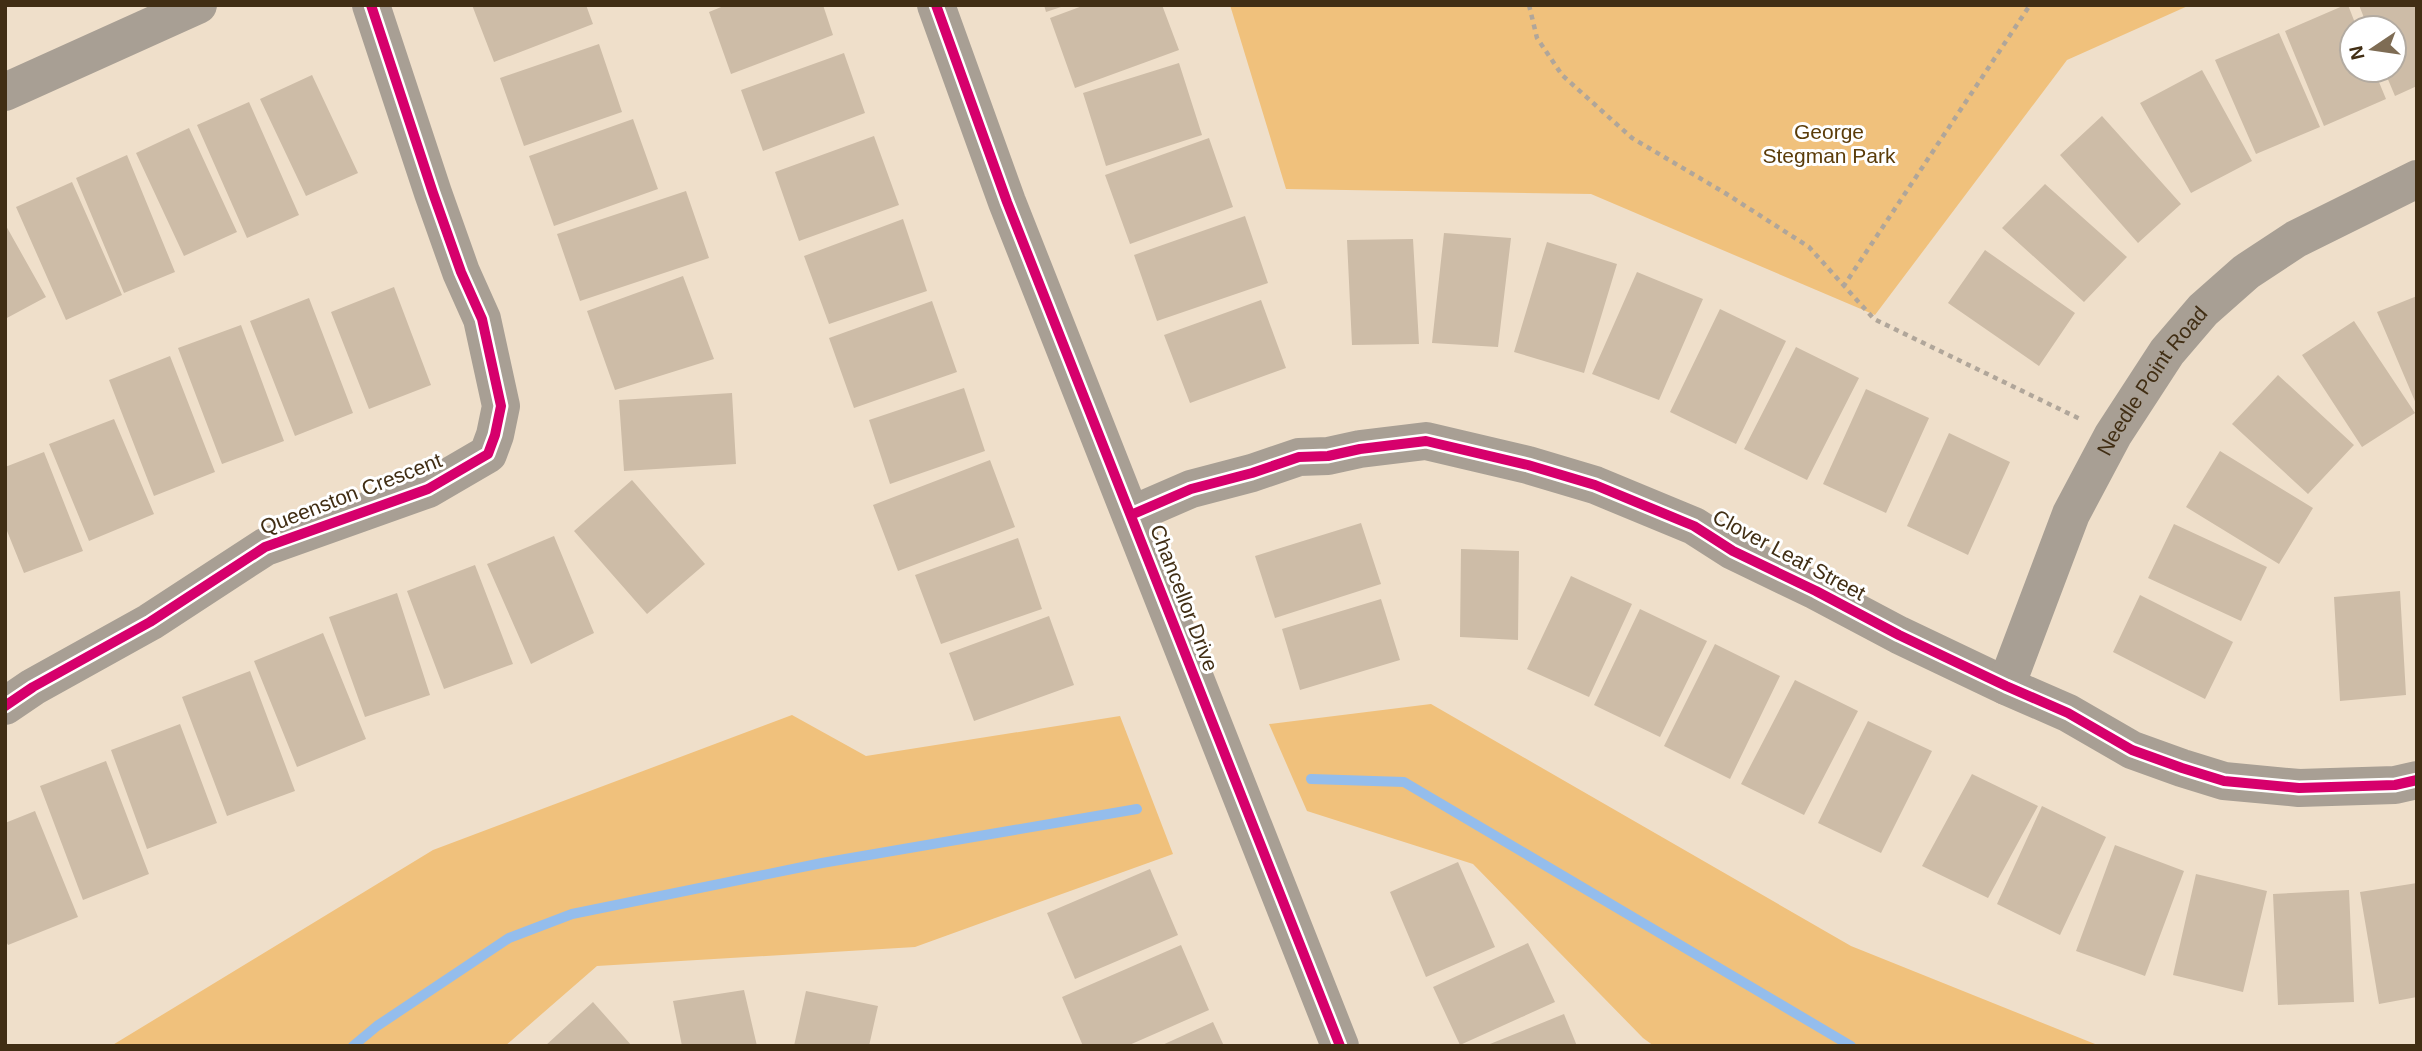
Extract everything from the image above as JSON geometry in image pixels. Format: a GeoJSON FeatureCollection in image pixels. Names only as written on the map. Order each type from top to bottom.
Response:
{"type":"FeatureCollection","features":[{"type":"Feature","properties":{"kind":"street"},"geometry":{"type":"LineString","coordinates":[[5,92],[198,5]]}},
{"type":"Feature","properties":{"kind":"street","name":"Queenston Crescent"},"geometry":{"type":"LineString","coordinates":[[5,706],[33,687],[150,622],[265,547],[428,489],[488,454],[501,406],[482,319],[461,272],[433,193],[371,5]]}},
{"type":"Feature","properties":{"kind":"street","name":"Chancellor Drive"},"geometry":{"type":"LineString","coordinates":[[936,5],[1007,202],[1339,1046]]}},
{"type":"Feature","properties":{"kind":"street","name":"Needle Point Road"},"geometry":{"type":"LineString","coordinates":[[2006,686],[2071,514],[2113,435],[2167,352],[2203,310],[2246,272],[2296,239],[2417,179]]}},
{"type":"Feature","properties":{"kind":"street","name":"Clover Leaf Street"},"geometry":{"type":"LineString","coordinates":[[1131,515],[1191,489],[1299,457],[1328,456],[1426,441],[1528,465],[1595,485],[1694,526],[1733,551],[1899,635],[2068,713],[2132,750],[2224,781],[2299,788],[2395,785],[2417,780]]}},
{"type":"Feature","properties":{"kind":"path"},"geometry":{"type":"LineString","coordinates":[[1530,5],[1537,38],[1562,75],[1632,138],[1809,247],[1874,318],[2113,435]]}},
{"type":"Feature","properties":{"kind":"path"},"geometry":{"type":"LineString","coordinates":[[1843,287],[2030,5]]}},
{"type":"Feature","properties":{"kind":"green space","name":"George Stegman Park"},"geometry":{"type":"Polygon","coordinates":[[[1230,5],[2190,5],[2067,60],[1875,315],[1591,194],[1286,189],[1230,5]]]}},
{"type":"Feature","properties":{"kind":"green space"},"geometry":{"type":"Polygon","coordinates":[[[1431,704],[1851,946],[2100,1046],[1654,1046],[1643,1038],[1473,864],[1307,811],[1269,724],[1431,704]]]}},
{"type":"Feature","properties":{"kind":"green space"},"geometry":{"type":"Polygon","coordinates":[[[792,715],[866,756],[1120,716],[1173,854],[915,947],[597,966],[505,1046],[111,1046],[433,850],[792,715]]]}},
{"type":"Feature","properties":{"kind":"building"},"geometry":{"type":"Polygon","coordinates":[[[472,5],[586,5],[593,24],[494,62],[472,5]]]}},
{"type":"Feature","properties":{"kind":"building"},"geometry":{"type":"Polygon","coordinates":[[[726,5],[823,5],[833,35],[731,74],[709,12],[726,5]]]}},
{"type":"Feature","properties":{"kind":"building"},"geometry":{"type":"Polygon","coordinates":[[[1044,5],[1064,5],[1064,6],[1046,12],[1044,5]]]}},
{"type":"Feature","properties":{"kind":"building"},"geometry":{"type":"Polygon","coordinates":[[[1085,5],[1162,5],[1179,50],[1075,88],[1050,18],[1085,5]]]}},
{"type":"Feature","properties":{"kind":"building"},"geometry":{"type":"Polygon","coordinates":[[[2348,5],[2352,14],[2338,14],[2338,84],[2380,84],[2386,99],[2324,126],[2285,31],[2348,5]]]}},
{"type":"Feature","properties":{"kind":"building"},"geometry":{"type":"Polygon","coordinates":[[[2359,5],[2417,5],[2417,86],[2395,96],[2390,84],[2408,84],[2408,14],[2363,14],[2359,5]]]}},
{"type":"Feature","properties":{"kind":"building"},"geometry":{"type":"Polygon","coordinates":[[[2279,33],[2320,127],[2256,154],[2215,60],[2279,33]]]}},
{"type":"Feature","properties":{"kind":"building"},"geometry":{"type":"Polygon","coordinates":[[[599,44],[622,112],[524,146],[500,78],[599,44]]]}},
{"type":"Feature","properties":{"kind":"building"},"geometry":{"type":"Polygon","coordinates":[[[844,53],[865,113],[763,151],[741,90],[844,53]]]}},
{"type":"Feature","properties":{"kind":"building"},"geometry":{"type":"Polygon","coordinates":[[[1179,63],[1202,135],[1106,166],[1083,93],[1179,63]]]}},
{"type":"Feature","properties":{"kind":"building"},"geometry":{"type":"Polygon","coordinates":[[[2202,70],[2252,161],[2191,193],[2140,103],[2202,70]]]}},
{"type":"Feature","properties":{"kind":"building"},"geometry":{"type":"Polygon","coordinates":[[[312,75],[358,173],[306,196],[260,99],[312,75]]]}},
{"type":"Feature","properties":{"kind":"building"},"geometry":{"type":"Polygon","coordinates":[[[249,102],[299,215],[247,238],[197,125],[249,102]]]}},
{"type":"Feature","properties":{"kind":"building"},"geometry":{"type":"Polygon","coordinates":[[[2102,116],[2181,204],[2138,243],[2060,155],[2102,116]]]}},
{"type":"Feature","properties":{"kind":"building"},"geometry":{"type":"Polygon","coordinates":[[[633,119],[658,189],[554,226],[529,156],[633,119]]]}},
{"type":"Feature","properties":{"kind":"building"},"geometry":{"type":"Polygon","coordinates":[[[189,128],[237,232],[184,256],[136,153],[189,128]]]}},
{"type":"Feature","properties":{"kind":"building"},"geometry":{"type":"Polygon","coordinates":[[[874,136],[899,205],[799,241],[775,172],[874,136]]]}},
{"type":"Feature","properties":{"kind":"building"},"geometry":{"type":"Polygon","coordinates":[[[1209,138],[1233,207],[1130,244],[1105,175],[1209,138]]]}},
{"type":"Feature","properties":{"kind":"building"},"geometry":{"type":"Polygon","coordinates":[[[127,155],[175,272],[124,293],[76,178],[127,155]]]}},
{"type":"Feature","properties":{"kind":"building"},"geometry":{"type":"Polygon","coordinates":[[[72,182],[122,295],[66,320],[16,207],[72,182]]]}},
{"type":"Feature","properties":{"kind":"building"},"geometry":{"type":"Polygon","coordinates":[[[2045,184],[2127,257],[2084,302],[2002,228],[2045,184]]]}},
{"type":"Feature","properties":{"kind":"building"},"geometry":{"type":"Polygon","coordinates":[[[686,191],[709,258],[580,301],[557,234],[686,191]]]}},
{"type":"Feature","properties":{"kind":"building"},"geometry":{"type":"Polygon","coordinates":[[[1245,216],[1268,283],[1157,321],[1134,255],[1245,216]]]}},
{"type":"Feature","properties":{"kind":"building"},"geometry":{"type":"Polygon","coordinates":[[[903,219],[927,291],[829,324],[804,256],[903,219]]]}},
{"type":"Feature","properties":{"kind":"building"},"geometry":{"type":"Polygon","coordinates":[[[5,224],[46,297],[5,319],[5,224]]]}},
{"type":"Feature","properties":{"kind":"building"},"geometry":{"type":"Polygon","coordinates":[[[1444,233],[1511,238],[1498,347],[1432,343],[1444,233]]]}},
{"type":"Feature","properties":{"kind":"building"},"geometry":{"type":"Polygon","coordinates":[[[1413,239],[1419,344],[1352,345],[1347,240],[1413,239]]]}},
{"type":"Feature","properties":{"kind":"building"},"geometry":{"type":"Polygon","coordinates":[[[1547,242],[1617,264],[1584,373],[1514,352],[1547,242]]]}},
{"type":"Feature","properties":{"kind":"building"},"geometry":{"type":"Polygon","coordinates":[[[1985,250],[2075,313],[2039,366],[1948,303],[1985,250]]]}},
{"type":"Feature","properties":{"kind":"building"},"geometry":{"type":"Polygon","coordinates":[[[1637,272],[1703,299],[1659,400],[1592,374],[1637,272]]]}},
{"type":"Feature","properties":{"kind":"building"},"geometry":{"type":"Polygon","coordinates":[[[683,276],[714,359],[615,390],[587,311],[683,276]]]}},
{"type":"Feature","properties":{"kind":"building"},"geometry":{"type":"Polygon","coordinates":[[[394,287],[431,385],[369,409],[331,312],[394,287]]]}},
{"type":"Feature","properties":{"kind":"building"},"geometry":{"type":"Polygon","coordinates":[[[2417,296],[2417,406],[2377,312],[2417,296]]]}},
{"type":"Feature","properties":{"kind":"building"},"geometry":{"type":"Polygon","coordinates":[[[309,298],[353,413],[295,436],[250,321],[309,298]]]}},
{"type":"Feature","properties":{"kind":"building"},"geometry":{"type":"Polygon","coordinates":[[[1261,300],[1286,368],[1190,403],[1164,335],[1261,300]]]}},
{"type":"Feature","properties":{"kind":"building"},"geometry":{"type":"Polygon","coordinates":[[[932,301],[957,372],[854,408],[829,338],[932,301]]]}},
{"type":"Feature","properties":{"kind":"building"},"geometry":{"type":"Polygon","coordinates":[[[1720,309],[1786,341],[1736,444],[1670,412],[1720,309]]]}},
{"type":"Feature","properties":{"kind":"building"},"geometry":{"type":"Polygon","coordinates":[[[2354,321],[2415,413],[2362,447],[2302,355],[2354,321]]]}},
{"type":"Feature","properties":{"kind":"building"},"geometry":{"type":"Polygon","coordinates":[[[241,325],[284,441],[222,464],[178,348],[241,325]]]}},
{"type":"Feature","properties":{"kind":"building"},"geometry":{"type":"Polygon","coordinates":[[[1796,347],[1859,378],[1807,480],[1744,449],[1796,347]]]}},
{"type":"Feature","properties":{"kind":"building"},"geometry":{"type":"Polygon","coordinates":[[[170,356],[215,472],[154,496],[109,380],[170,356]]]}},
{"type":"Feature","properties":{"kind":"building"},"geometry":{"type":"Polygon","coordinates":[[[2278,375],[2354,445],[2308,494],[2232,424],[2278,375]]]}},
{"type":"Feature","properties":{"kind":"building"},"geometry":{"type":"Polygon","coordinates":[[[964,388],[985,451],[890,484],[869,420],[964,388]]]}},
{"type":"Feature","properties":{"kind":"building"},"geometry":{"type":"Polygon","coordinates":[[[1866,389],[1929,418],[1886,513],[1823,484],[1866,389]]]}},
{"type":"Feature","properties":{"kind":"building"},"geometry":{"type":"Polygon","coordinates":[[[732,393],[736,464],[624,471],[619,400],[732,393]]]}},
{"type":"Feature","properties":{"kind":"building"},"geometry":{"type":"Polygon","coordinates":[[[114,419],[154,514],[89,541],[49,444],[114,419]]]}},
{"type":"Feature","properties":{"kind":"building"},"geometry":{"type":"Polygon","coordinates":[[[1949,433],[2010,462],[1968,555],[1907,526],[1949,433]]]}},
{"type":"Feature","properties":{"kind":"building"},"geometry":{"type":"Polygon","coordinates":[[[2220,451],[2313,508],[2279,564],[2186,507],[2220,451]]]}},
{"type":"Feature","properties":{"kind":"building"},"geometry":{"type":"Polygon","coordinates":[[[44,452],[83,551],[24,573],[5,526],[5,467],[44,452]]]}},
{"type":"Feature","properties":{"kind":"building"},"geometry":{"type":"Polygon","coordinates":[[[990,460],[1015,527],[898,571],[873,505],[990,460]]]}},
{"type":"Feature","properties":{"kind":"building"},"geometry":{"type":"Polygon","coordinates":[[[632,480],[705,564],[647,614],[574,531],[632,480]]]}},
{"type":"Feature","properties":{"kind":"building"},"geometry":{"type":"Polygon","coordinates":[[[1361,523],[1381,584],[1275,618],[1255,556],[1361,523]]]}},
{"type":"Feature","properties":{"kind":"building"},"geometry":{"type":"Polygon","coordinates":[[[2174,524],[2267,567],[2241,621],[2148,578],[2174,524]]]}},
{"type":"Feature","properties":{"kind":"building"},"geometry":{"type":"Polygon","coordinates":[[[554,536],[594,633],[531,664],[487,564],[554,536]]]}},
{"type":"Feature","properties":{"kind":"building"},"geometry":{"type":"Polygon","coordinates":[[[1018,538],[1042,609],[941,644],[915,575],[1018,538]]]}},
{"type":"Feature","properties":{"kind":"building"},"geometry":{"type":"Polygon","coordinates":[[[1461,549],[1519,551],[1518,640],[1460,637],[1461,549]]]}},
{"type":"Feature","properties":{"kind":"building"},"geometry":{"type":"Polygon","coordinates":[[[475,565],[513,664],[444,689],[407,591],[475,565]]]}},
{"type":"Feature","properties":{"kind":"building"},"geometry":{"type":"Polygon","coordinates":[[[1571,576],[1632,604],[1589,697],[1527,669],[1571,576]]]}},
{"type":"Feature","properties":{"kind":"building"},"geometry":{"type":"Polygon","coordinates":[[[2400,591],[2406,695],[2340,701],[2334,597],[2400,591]]]}},
{"type":"Feature","properties":{"kind":"building"},"geometry":{"type":"Polygon","coordinates":[[[397,593],[430,695],[365,717],[329,617],[397,593]]]}},
{"type":"Feature","properties":{"kind":"building"},"geometry":{"type":"Polygon","coordinates":[[[2140,595],[2233,642],[2205,699],[2113,652],[2140,595]]]}},
{"type":"Feature","properties":{"kind":"building"},"geometry":{"type":"Polygon","coordinates":[[[1381,599],[1400,660],[1300,690],[1282,629],[1381,599]]]}},
{"type":"Feature","properties":{"kind":"building"},"geometry":{"type":"Polygon","coordinates":[[[1640,609],[1707,641],[1660,737],[1594,705],[1640,609]]]}},
{"type":"Feature","properties":{"kind":"building"},"geometry":{"type":"Polygon","coordinates":[[[1049,616],[1074,685],[974,721],[949,653],[1049,616]]]}},
{"type":"Feature","properties":{"kind":"building"},"geometry":{"type":"Polygon","coordinates":[[[323,633],[366,739],[297,767],[254,661],[323,633]]]}},
{"type":"Feature","properties":{"kind":"building"},"geometry":{"type":"Polygon","coordinates":[[[1715,644],[1780,676],[1730,779],[1664,746],[1715,644]]]}},
{"type":"Feature","properties":{"kind":"building"},"geometry":{"type":"Polygon","coordinates":[[[250,671],[295,791],[227,816],[182,697],[250,671]]]}},
{"type":"Feature","properties":{"kind":"building"},"geometry":{"type":"Polygon","coordinates":[[[1795,680],[1858,711],[1804,815],[1741,784],[1795,680]]]}},
{"type":"Feature","properties":{"kind":"building"},"geometry":{"type":"Polygon","coordinates":[[[1868,721],[1932,751],[1881,853],[1818,823],[1868,721]]]}},
{"type":"Feature","properties":{"kind":"building"},"geometry":{"type":"Polygon","coordinates":[[[180,724],[217,823],[147,849],[111,750],[180,724]]]}},
{"type":"Feature","properties":{"kind":"building"},"geometry":{"type":"Polygon","coordinates":[[[106,761],[149,874],[83,900],[40,786],[106,761]]]}},
{"type":"Feature","properties":{"kind":"building"},"geometry":{"type":"Polygon","coordinates":[[[1972,774],[2038,806],[1988,898],[1922,866],[1972,774]]]}},
{"type":"Feature","properties":{"kind":"building"},"geometry":{"type":"Polygon","coordinates":[[[2042,806],[2106,837],[2060,935],[1997,904],[2042,806]]]}},
{"type":"Feature","properties":{"kind":"building"},"geometry":{"type":"Polygon","coordinates":[[[35,811],[78,917],[8,945],[5,939],[5,823],[35,811]]]}},
{"type":"Feature","properties":{"kind":"building"},"geometry":{"type":"Polygon","coordinates":[[[2115,845],[2184,871],[2145,976],[2076,951],[2115,845]]]}},
{"type":"Feature","properties":{"kind":"building"},"geometry":{"type":"Polygon","coordinates":[[[1458,862],[1495,947],[1426,977],[1390,892],[1458,862]]]}},
{"type":"Feature","properties":{"kind":"building"},"geometry":{"type":"Polygon","coordinates":[[[1150,869],[1178,935],[1075,979],[1047,913],[1150,869]]]}},
{"type":"Feature","properties":{"kind":"building"},"geometry":{"type":"Polygon","coordinates":[[[2196,874],[2267,891],[2243,992],[2173,975],[2196,874]]]}},
{"type":"Feature","properties":{"kind":"building"},"geometry":{"type":"Polygon","coordinates":[[[2417,883],[2417,997],[2379,1004],[2360,892],[2417,883]]]}},
{"type":"Feature","properties":{"kind":"building"},"geometry":{"type":"Polygon","coordinates":[[[2349,890],[2354,1002],[2278,1005],[2273,894],[2349,890]]]}},
{"type":"Feature","properties":{"kind":"building"},"geometry":{"type":"Polygon","coordinates":[[[1528,943],[1555,1002],[1460,1045],[1433,987],[1528,943]]]}},
{"type":"Feature","properties":{"kind":"building"},"geometry":{"type":"Polygon","coordinates":[[[1181,945],[1209,1010],[1127,1046],[1083,1046],[1062,997],[1181,945]]]}},
{"type":"Feature","properties":{"kind":"building"},"geometry":{"type":"Polygon","coordinates":[[[744,990],[757,1046],[682,1046],[673,1001],[744,990]]]}},
{"type":"Feature","properties":{"kind":"building"},"geometry":{"type":"Polygon","coordinates":[[[806,991],[878,1006],[869,1046],[794,1046],[806,991]]]}},
{"type":"Feature","properties":{"kind":"building"},"geometry":{"type":"Polygon","coordinates":[[[593,1002],[632,1046],[545,1046],[593,1002]]]}},
{"type":"Feature","properties":{"kind":"building"},"geometry":{"type":"Polygon","coordinates":[[[1564,1014],[1577,1046],[1485,1046],[1564,1014]]]}},
{"type":"Feature","properties":{"kind":"building"},"geometry":{"type":"Polygon","coordinates":[[[1213,1022],[1224,1046],[1160,1046],[1213,1022]]]}},
{"type":"Feature","properties":{"kind":"waterway"},"geometry":{"type":"LineString","coordinates":[[1311,779],[1404,782],[1851,1046]]}},
{"type":"Feature","properties":{"kind":"waterway"},"geometry":{"type":"LineString","coordinates":[[353,1046],[377,1026],[509,938],[572,914],[822,863],[1137,809]]}},
{"type":"Feature","properties":{"kind":"cycle path"},"geometry":{"type":"LineString","coordinates":[[5,706],[33,687],[150,622],[265,547],[428,489],[488,454],[501,406],[482,319],[461,272],[433,193],[371,5]]}},
{"type":"Feature","properties":{"kind":"cycle path"},"geometry":{"type":"LineString","coordinates":[[936,5],[1007,202],[1340,1046]]}},
{"type":"Feature","properties":{"kind":"cycle path"},"geometry":{"type":"LineString","coordinates":[[1131,515],[1191,489],[1299,457],[1328,456],[1426,441],[1528,465],[1595,485],[1694,526],[1733,551],[1899,635],[2068,713],[2132,750],[2182,768],[2224,781],[2299,788],[2395,785],[2417,780]]}}]}
